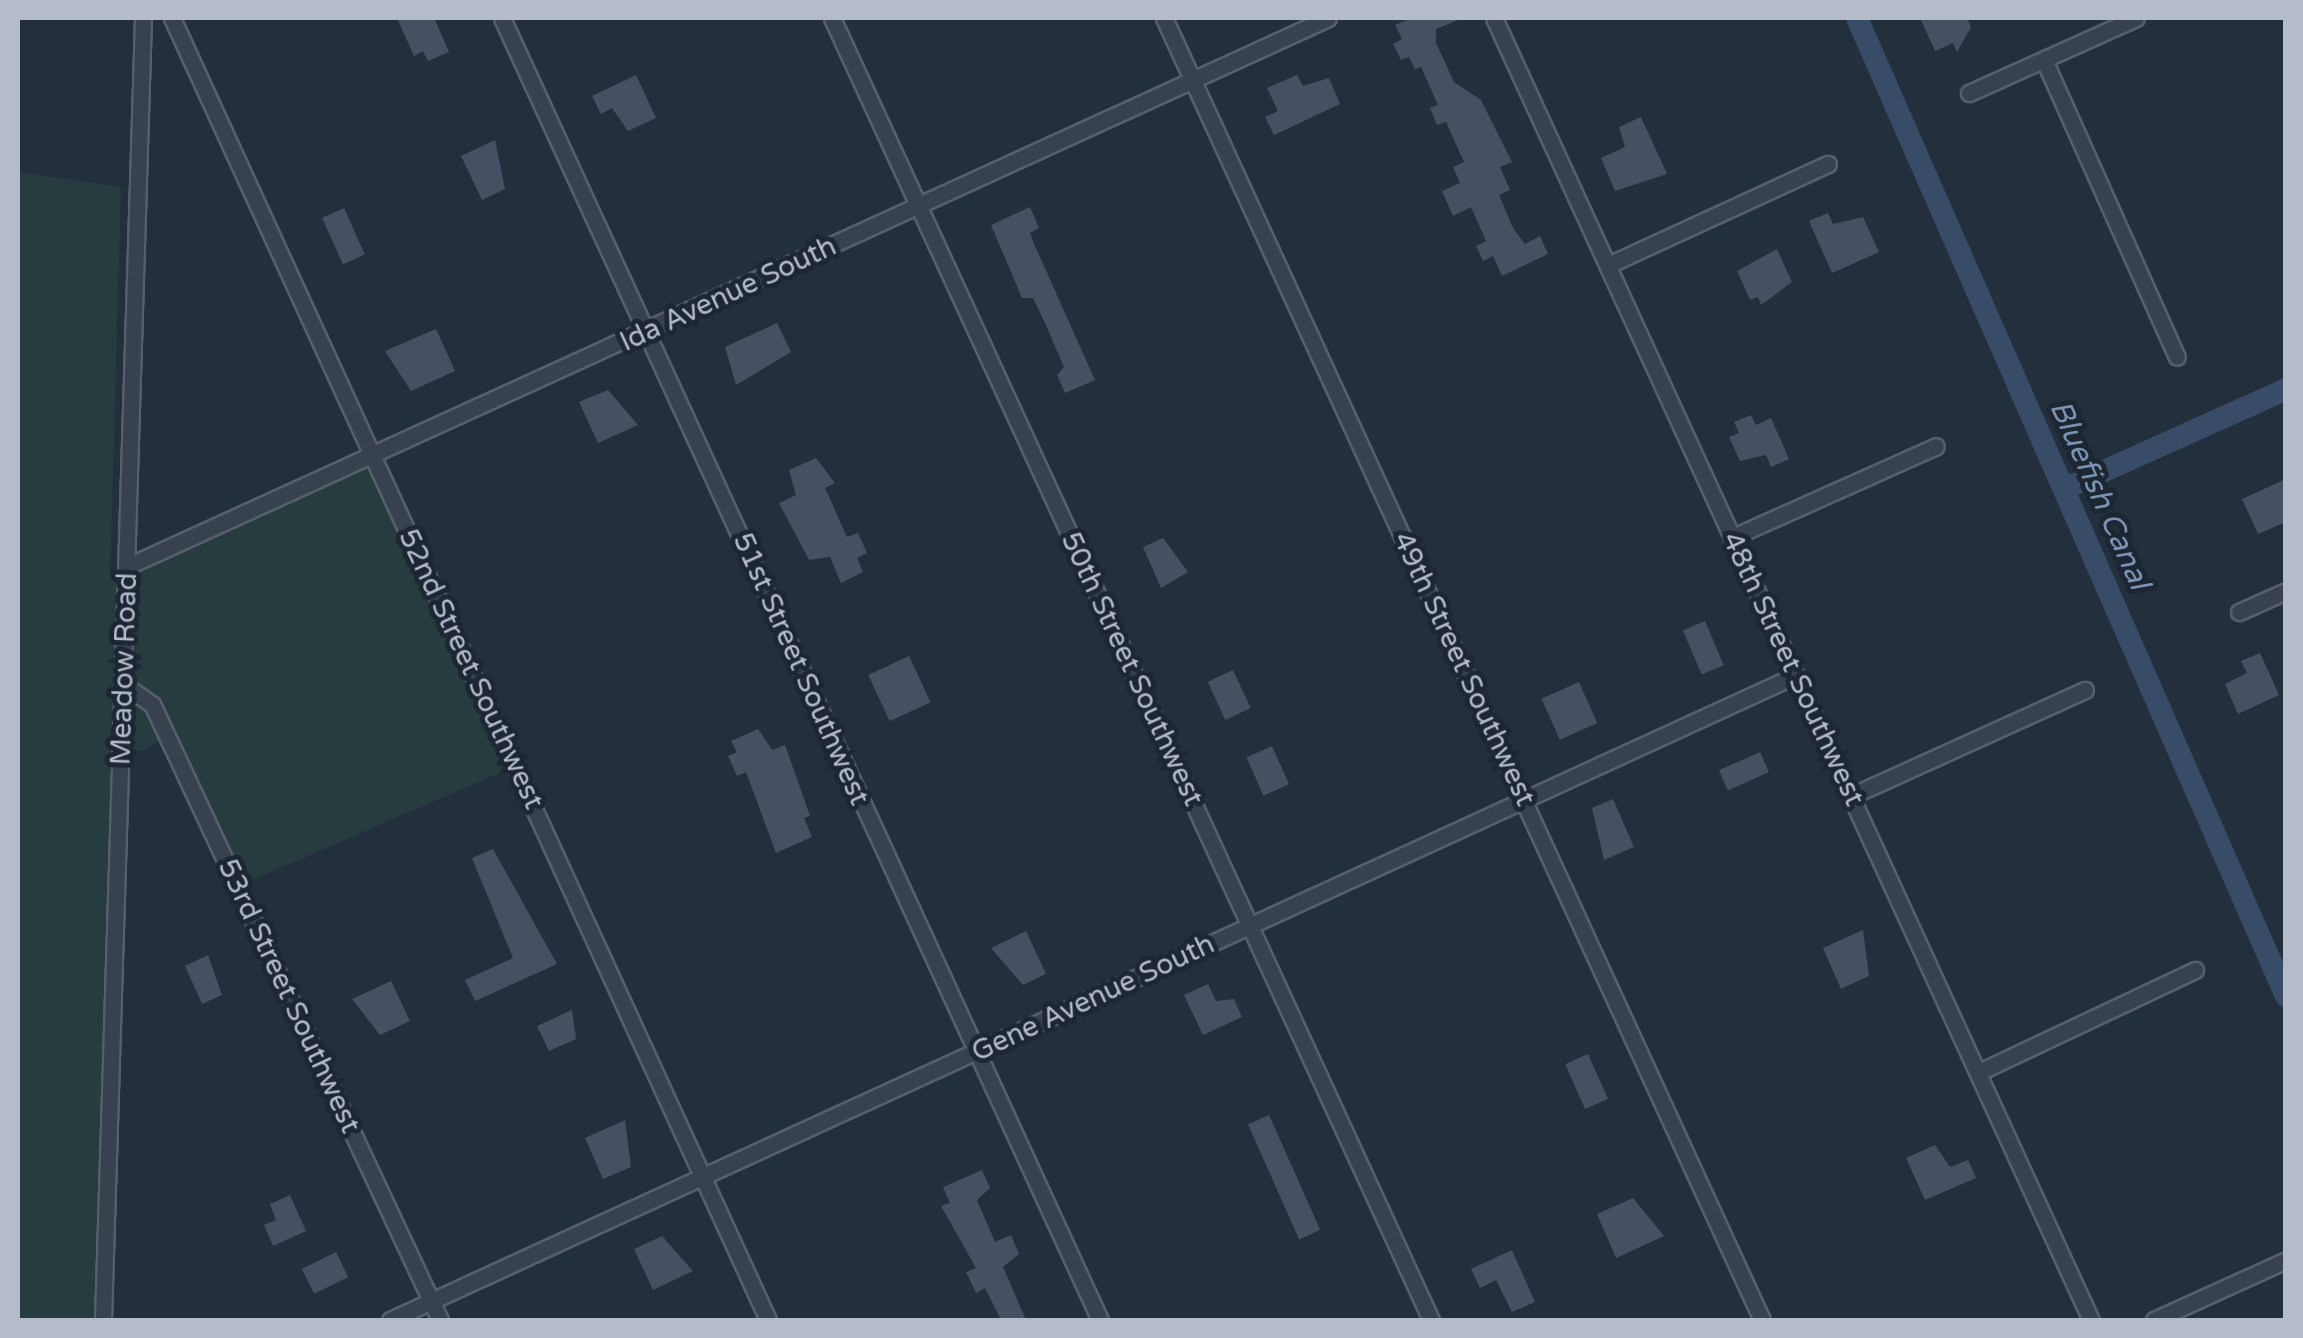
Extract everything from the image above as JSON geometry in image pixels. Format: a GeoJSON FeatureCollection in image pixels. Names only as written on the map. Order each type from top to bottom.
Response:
{"type":"FeatureCollection","features":[{"type":"Feature","properties":{"kind":"street","name":"Meadow Road"},"geometry":{"type":"LineString","coordinates":[[103,1320],[143,18]]}},
{"type":"Feature","properties":{"kind":"street","name":"52nd Street Southwest"},"geometry":{"type":"LineString","coordinates":[[172,18],[768,1320]]}},
{"type":"Feature","properties":{"kind":"street","name":"51st Street Southwest"},"geometry":{"type":"LineString","coordinates":[[502,18],[1100,1320]]}},
{"type":"Feature","properties":{"kind":"street","name":"50th Street Southwest"},"geometry":{"type":"LineString","coordinates":[[832,18],[1431,1320]]}},
{"type":"Feature","properties":{"kind":"street","name":"49th Street Southwest"},"geometry":{"type":"LineString","coordinates":[[1164,18],[1762,1320]]}},
{"type":"Feature","properties":{"kind":"street","name":"Ida Avenue South"},"geometry":{"type":"LineString","coordinates":[[128,566],[1328,18]]}},
{"type":"Feature","properties":{"kind":"street","name":"48th Street Southwest"},"geometry":{"type":"LineString","coordinates":[[1494,18],[2091,1320]]}},
{"type":"Feature","properties":{"kind":"street"},"geometry":{"type":"LineString","coordinates":[[1969,93],[2136,18]]}},
{"type":"Feature","properties":{"kind":"street"},"geometry":{"type":"LineString","coordinates":[[2044,60],[2177,356]]}},
{"type":"Feature","properties":{"kind":"street"},"geometry":{"type":"LineString","coordinates":[[1608,265],[1828,164]]}},
{"type":"Feature","properties":{"kind":"street"},"geometry":{"type":"LineString","coordinates":[[1732,537],[1936,446]]}},
{"type":"Feature","properties":{"kind":"street"},"geometry":{"type":"LineString","coordinates":[[2239,612],[2286,591]]}},
{"type":"Feature","properties":{"kind":"street","name":"Gene Avenue South"},"geometry":{"type":"LineString","coordinates":[[390,1320],[1796,675]]}},
{"type":"Feature","properties":{"kind":"street","name":"53rd Street Southwest"},"geometry":{"type":"LineString","coordinates":[[123,684],[152,704],[440,1320]]}},
{"type":"Feature","properties":{"kind":"street"},"geometry":{"type":"LineString","coordinates":[[1851,796],[2084,690]]}},
{"type":"Feature","properties":{"kind":"street"},"geometry":{"type":"LineString","coordinates":[[1979,1072],[2195,970]]}},
{"type":"Feature","properties":{"kind":"street"},"geometry":{"type":"LineString","coordinates":[[2154,1320],[2286,1260]]}},
{"type":"Feature","properties":{"kind":"green space"},"geometry":{"type":"Polygon","coordinates":[[[18,172],[121,187],[110,576],[376,462],[516,766],[240,885],[167,737],[116,764],[104,1320],[18,1320],[18,172]]]}},
{"type":"Feature","properties":{"kind":"building"},"geometry":{"type":"Polygon","coordinates":[[[397,18],[434,18],[449,52],[428,61],[423,51],[414,56],[397,18]]]}},
{"type":"Feature","properties":{"kind":"building"},"geometry":{"type":"Polygon","coordinates":[[[1412,18],[1463,18],[1436,29],[1436,43],[1454,82],[1481,100],[1512,162],[1500,167],[1510,190],[1499,195],[1513,228],[1525,244],[1540,236],[1548,254],[1502,276],[1493,256],[1483,261],[1476,246],[1486,241],[1471,207],[1453,216],[1442,191],[1460,183],[1453,167],[1464,162],[1446,122],[1437,125],[1430,108],[1438,105],[1421,67],[1415,69],[1409,57],[1401,60],[1393,44],[1402,39],[1395,25],[1412,18]]]}},
{"type":"Feature","properties":{"kind":"building"},"geometry":{"type":"Polygon","coordinates":[[[1920,18],[1967,18],[1971,27],[1957,52],[1953,43],[1935,51],[1920,18]]]}},
{"type":"Feature","properties":{"kind":"building"},"geometry":{"type":"Polygon","coordinates":[[[636,75],[656,118],[628,131],[612,108],[601,114],[592,96],[636,75]]]}},
{"type":"Feature","properties":{"kind":"building"},"geometry":{"type":"Polygon","coordinates":[[[1297,75],[1303,86],[1329,78],[1340,104],[1274,135],[1265,117],[1278,111],[1267,88],[1297,75]]]}},
{"type":"Feature","properties":{"kind":"building"},"geometry":{"type":"Polygon","coordinates":[[[1641,117],[1667,174],[1615,191],[1601,158],[1625,147],[1619,127],[1641,117]]]}},
{"type":"Feature","properties":{"kind":"building"},"geometry":{"type":"Polygon","coordinates":[[[495,140],[505,189],[482,200],[461,156],[495,140]]]}},
{"type":"Feature","properties":{"kind":"building"},"geometry":{"type":"Polygon","coordinates":[[[1030,207],[1039,228],[1030,233],[1095,380],[1065,393],[1057,375],[1064,367],[1045,323],[1033,298],[1022,298],[991,225],[1030,207]]]}},
{"type":"Feature","properties":{"kind":"building"},"geometry":{"type":"Polygon","coordinates":[[[344,208],[365,255],[343,264],[322,218],[344,208]]]}},
{"type":"Feature","properties":{"kind":"building"},"geometry":{"type":"Polygon","coordinates":[[[1828,213],[1833,224],[1863,217],[1879,252],[1832,273],[1809,221],[1828,213]]]}},
{"type":"Feature","properties":{"kind":"building"},"geometry":{"type":"Polygon","coordinates":[[[1777,249],[1792,282],[1761,305],[1758,297],[1750,300],[1737,271],[1777,249]]]}},
{"type":"Feature","properties":{"kind":"building"},"geometry":{"type":"Polygon","coordinates":[[[777,323],[791,352],[736,385],[725,347],[777,323]]]}},
{"type":"Feature","properties":{"kind":"building"},"geometry":{"type":"Polygon","coordinates":[[[436,329],[455,371],[411,391],[385,351],[436,329]]]}},
{"type":"Feature","properties":{"kind":"building"},"geometry":{"type":"Polygon","coordinates":[[[608,390],[638,425],[598,443],[579,402],[608,390]]]}},
{"type":"Feature","properties":{"kind":"building"},"geometry":{"type":"Polygon","coordinates":[[[1751,415],[1756,425],[1771,418],[1789,459],[1771,467],[1766,455],[1740,461],[1729,437],[1739,433],[1734,422],[1751,415]]]}},
{"type":"Feature","properties":{"kind":"building"},"geometry":{"type":"Polygon","coordinates":[[[816,458],[835,483],[825,488],[847,537],[858,533],[867,553],[857,558],[863,572],[841,583],[830,557],[809,560],[779,503],[796,495],[789,470],[816,458]]]}},
{"type":"Feature","properties":{"kind":"building"},"geometry":{"type":"Polygon","coordinates":[[[2286,479],[2286,522],[2258,534],[2242,499],[2286,479]]]}},
{"type":"Feature","properties":{"kind":"building"},"geometry":{"type":"Polygon","coordinates":[[[1163,538],[1188,572],[1161,588],[1143,547],[1163,538]]]}},
{"type":"Feature","properties":{"kind":"building"},"geometry":{"type":"Polygon","coordinates":[[[1705,621],[1724,665],[1702,675],[1683,630],[1705,621]]]}},
{"type":"Feature","properties":{"kind":"building"},"geometry":{"type":"Polygon","coordinates":[[[2260,653],[2279,695],[2238,714],[2225,684],[2247,673],[2241,661],[2260,653]]]}},
{"type":"Feature","properties":{"kind":"building"},"geometry":{"type":"Polygon","coordinates":[[[909,656],[931,702],[890,721],[868,675],[909,656]]]}},
{"type":"Feature","properties":{"kind":"building"},"geometry":{"type":"Polygon","coordinates":[[[1233,670],[1251,708],[1225,720],[1208,682],[1233,670]]]}},
{"type":"Feature","properties":{"kind":"building"},"geometry":{"type":"Polygon","coordinates":[[[1579,682],[1597,723],[1560,740],[1542,699],[1579,682]]]}},
{"type":"Feature","properties":{"kind":"building"},"geometry":{"type":"Polygon","coordinates":[[[758,729],[772,750],[785,745],[810,816],[804,818],[812,837],[776,853],[746,772],[737,776],[728,756],[737,752],[731,741],[758,729]]]}},
{"type":"Feature","properties":{"kind":"building"},"geometry":{"type":"Polygon","coordinates":[[[1272,746],[1289,784],[1264,796],[1246,757],[1272,746]]]}},
{"type":"Feature","properties":{"kind":"building"},"geometry":{"type":"Polygon","coordinates":[[[1760,752],[1769,772],[1728,790],[1719,770],[1760,752]]]}},
{"type":"Feature","properties":{"kind":"building"},"geometry":{"type":"Polygon","coordinates":[[[1613,799],[1634,847],[1604,860],[1592,808],[1613,799]]]}},
{"type":"Feature","properties":{"kind":"building"},"geometry":{"type":"Polygon","coordinates":[[[493,849],[557,964],[475,1001],[465,980],[513,958],[472,858],[493,849]]]}},
{"type":"Feature","properties":{"kind":"building"},"geometry":{"type":"Polygon","coordinates":[[[1863,930],[1869,976],[1841,989],[1823,948],[1863,930]]]}},
{"type":"Feature","properties":{"kind":"building"},"geometry":{"type":"Polygon","coordinates":[[[1026,931],[1046,974],[1023,985],[991,948],[1026,931]]]}},
{"type":"Feature","properties":{"kind":"building"},"geometry":{"type":"Polygon","coordinates":[[[208,955],[222,995],[202,1004],[185,966],[208,955]]]}},
{"type":"Feature","properties":{"kind":"building"},"geometry":{"type":"Polygon","coordinates":[[[391,981],[410,1021],[380,1035],[352,999],[391,981]]]}},
{"type":"Feature","properties":{"kind":"building"},"geometry":{"type":"Polygon","coordinates":[[[1208,984],[1216,1001],[1234,999],[1242,1017],[1203,1035],[1184,995],[1208,984]]]}},
{"type":"Feature","properties":{"kind":"building"},"geometry":{"type":"Polygon","coordinates":[[[572,1010],[576,1039],[549,1051],[537,1026],[572,1010]]]}},
{"type":"Feature","properties":{"kind":"building"},"geometry":{"type":"Polygon","coordinates":[[[1588,1054],[1608,1099],[1585,1109],[1565,1064],[1588,1054]]]}},
{"type":"Feature","properties":{"kind":"building"},"geometry":{"type":"Polygon","coordinates":[[[1269,1115],[1320,1230],[1299,1239],[1248,1124],[1269,1115]]]}},
{"type":"Feature","properties":{"kind":"building"},"geometry":{"type":"Polygon","coordinates":[[[625,1120],[631,1167],[603,1179],[585,1138],[625,1120]]]}},
{"type":"Feature","properties":{"kind":"building"},"geometry":{"type":"Polygon","coordinates":[[[1935,1145],[1950,1167],[1968,1160],[1976,1178],[1925,1200],[1906,1158],[1935,1145]]]}},
{"type":"Feature","properties":{"kind":"building"},"geometry":{"type":"Polygon","coordinates":[[[982,1170],[990,1188],[977,1200],[995,1242],[1011,1235],[1019,1254],[1003,1267],[1026,1320],[1001,1320],[985,1288],[976,1293],[966,1272],[976,1268],[941,1206],[950,1203],[943,1187],[982,1170]]]}},
{"type":"Feature","properties":{"kind":"building"},"geometry":{"type":"Polygon","coordinates":[[[290,1195],[306,1231],[273,1246],[264,1225],[276,1220],[270,1204],[290,1195]]]}},
{"type":"Feature","properties":{"kind":"building"},"geometry":{"type":"Polygon","coordinates":[[[1633,1198],[1664,1236],[1616,1258],[1597,1214],[1633,1198]]]}},
{"type":"Feature","properties":{"kind":"building"},"geometry":{"type":"Polygon","coordinates":[[[662,1236],[693,1271],[653,1290],[634,1249],[662,1236]]]}},
{"type":"Feature","properties":{"kind":"building"},"geometry":{"type":"Polygon","coordinates":[[[1512,1250],[1535,1302],[1512,1312],[1496,1280],[1480,1288],[1471,1269],[1512,1250]]]}},
{"type":"Feature","properties":{"kind":"building"},"geometry":{"type":"Polygon","coordinates":[[[336,1252],[348,1277],[314,1294],[302,1269],[336,1252]]]}},
{"type":"Feature","properties":{"kind":"waterway","name":"Bluefish Canal"},"geometry":{"type":"LineString","coordinates":[[1857,18],[2286,996]]}},
{"type":"Feature","properties":{"kind":"waterway"},"geometry":{"type":"LineString","coordinates":[[2064,489],[2286,389]]}}]}
